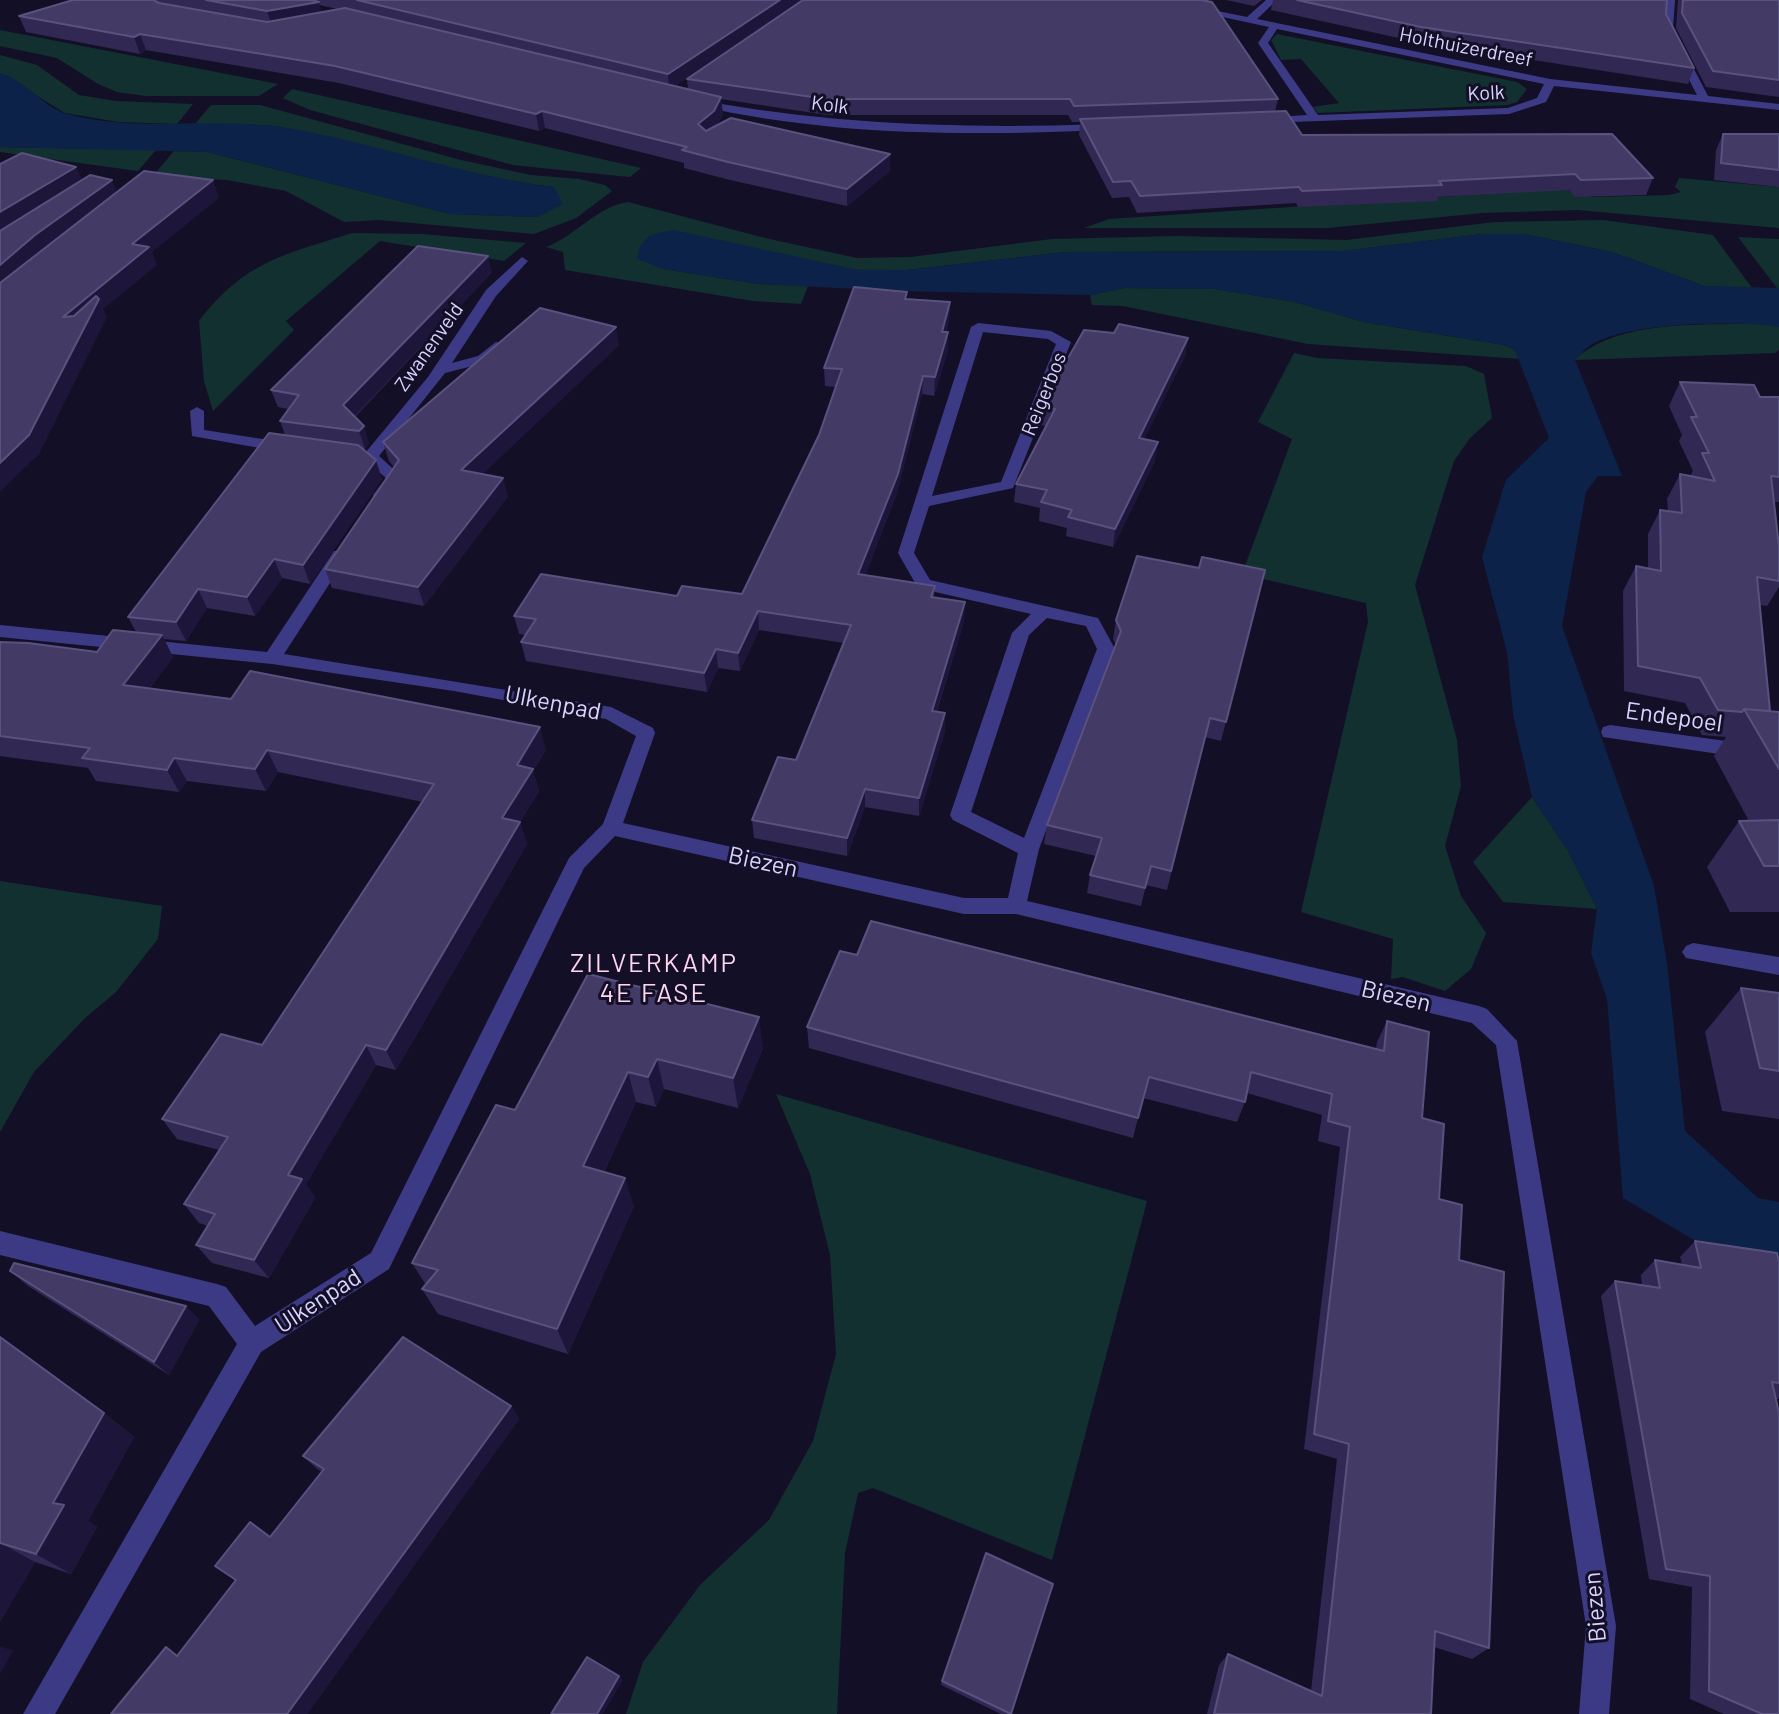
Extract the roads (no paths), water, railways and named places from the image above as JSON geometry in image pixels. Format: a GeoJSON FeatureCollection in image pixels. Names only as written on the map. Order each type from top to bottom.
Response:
{"type":"FeatureCollection","features":[{"type":"Feature","properties":{"kind":"street","name":"Holthuizerdreef"},"geometry":{"type":"LineString","coordinates":[[1149,0],[1550,82],[1779,107]]}},
{"type":"Feature","properties":{"kind":"street"},"geometry":{"type":"LineString","coordinates":[[1249,21],[1272,0]]}},
{"type":"Feature","properties":{"kind":"street"},"geometry":{"type":"LineString","coordinates":[[1670,0],[1668,29],[1704,98]]}},
{"type":"Feature","properties":{"kind":"street"},"geometry":{"type":"LineString","coordinates":[[1274,27],[1263,43],[1314,117]]}},
{"type":"Feature","properties":{"kind":"street","name":"Kolk"},"geometry":{"type":"LineString","coordinates":[[1251,120],[1509,111],[1542,100],[1550,82]]}},
{"type":"Feature","properties":{"kind":"street","name":"Kolk"},"geometry":{"type":"LineString","coordinates":[[688,101],[730,115],[929,131],[999,132],[1125,126]]}},
{"type":"Feature","properties":{"kind":"street","name":"Zwanenveld"},"geometry":{"type":"LineString","coordinates":[[370,457],[439,370],[491,293],[522,261]]}},
{"type":"Feature","properties":{"kind":"street","name":"Reigerbos"},"geometry":{"type":"LineString","coordinates":[[922,503],[1007,485],[1064,342],[1051,335],[978,327],[906,553],[924,584],[1092,622],[1106,649],[1029,849],[1016,906]]}},
{"type":"Feature","properties":{"kind":"street"},"geometry":{"type":"LineString","coordinates":[[439,370],[483,359],[512,336]]}},
{"type":"Feature","properties":{"kind":"street"},"geometry":{"type":"LineString","coordinates":[[197,411],[197,433],[299,449]]}},
{"type":"Feature","properties":{"kind":"street"},"geometry":{"type":"LineString","coordinates":[[327,452],[370,457],[394,477],[370,510]]}},
{"type":"Feature","properties":{"kind":"street"},"geometry":{"type":"LineString","coordinates":[[272,658],[346,546]]}},
{"type":"Feature","properties":{"kind":"street"},"geometry":{"type":"LineString","coordinates":[[1029,849],[960,815],[1021,633],[1043,612]]}},
{"type":"Feature","properties":{"kind":"street","name":"Ulkenpad"},"geometry":{"type":"LineString","coordinates":[[0,631],[272,658],[454,685],[611,713],[646,733],[611,828],[576,863],[380,1261],[252,1343],[38,1714]]}},
{"type":"Feature","properties":{"kind":"street","name":"Endepoel"},"geometry":{"type":"LineString","coordinates":[[1610,732],[1726,748],[1779,751]]}},
{"type":"Feature","properties":{"kind":"street","name":"Biezen"},"geometry":{"type":"LineString","coordinates":[[611,828],[964,906],[1016,906],[1479,1015],[1506,1041],[1601,1626],[1594,1714]]}},
{"type":"Feature","properties":{"kind":"street"},"geometry":{"type":"LineString","coordinates":[[1693,952],[1779,966]]}},
{"type":"Feature","properties":{"kind":"street","name":"Ulkenpad"},"geometry":{"type":"LineString","coordinates":[[0,1243],[217,1296],[252,1343]]}},
{"type":"Feature","properties":{"kind":"water"},"geometry":{"type":"Polygon","coordinates":[[[0,73],[18,81],[50,106],[67,114],[120,123],[254,124],[315,133],[485,175],[554,187],[563,204],[538,217],[450,214],[208,152],[0,147],[0,73]]]}},
{"type":"Feature","properties":{"kind":"water"},"geometry":{"type":"Polygon","coordinates":[[[674,230],[858,270],[907,270],[1066,252],[1343,251],[1483,234],[1524,234],[1612,252],[1704,286],[1779,288],[1779,327],[1712,324],[1633,331],[1594,343],[1575,360],[1622,476],[1598,476],[1586,492],[1562,626],[1654,886],[1667,964],[1685,1131],[1758,1198],[1779,1202],[1779,1255],[1694,1240],[1623,1198],[1607,999],[1591,953],[1597,909],[1568,851],[1532,797],[1513,714],[1507,652],[1482,557],[1506,480],[1549,438],[1515,350],[1504,345],[1364,322],[1295,302],[1215,289],[1125,288],[1090,295],[896,291],[759,284],[663,269],[637,259],[641,245],[649,237],[674,230]]]}},
{"type":"Feature","properties":{"kind":"district","name":"ZILVERKAMP 4E FASE"},"geometry":{"type":"Point","coordinates":[654,978]}}]}
